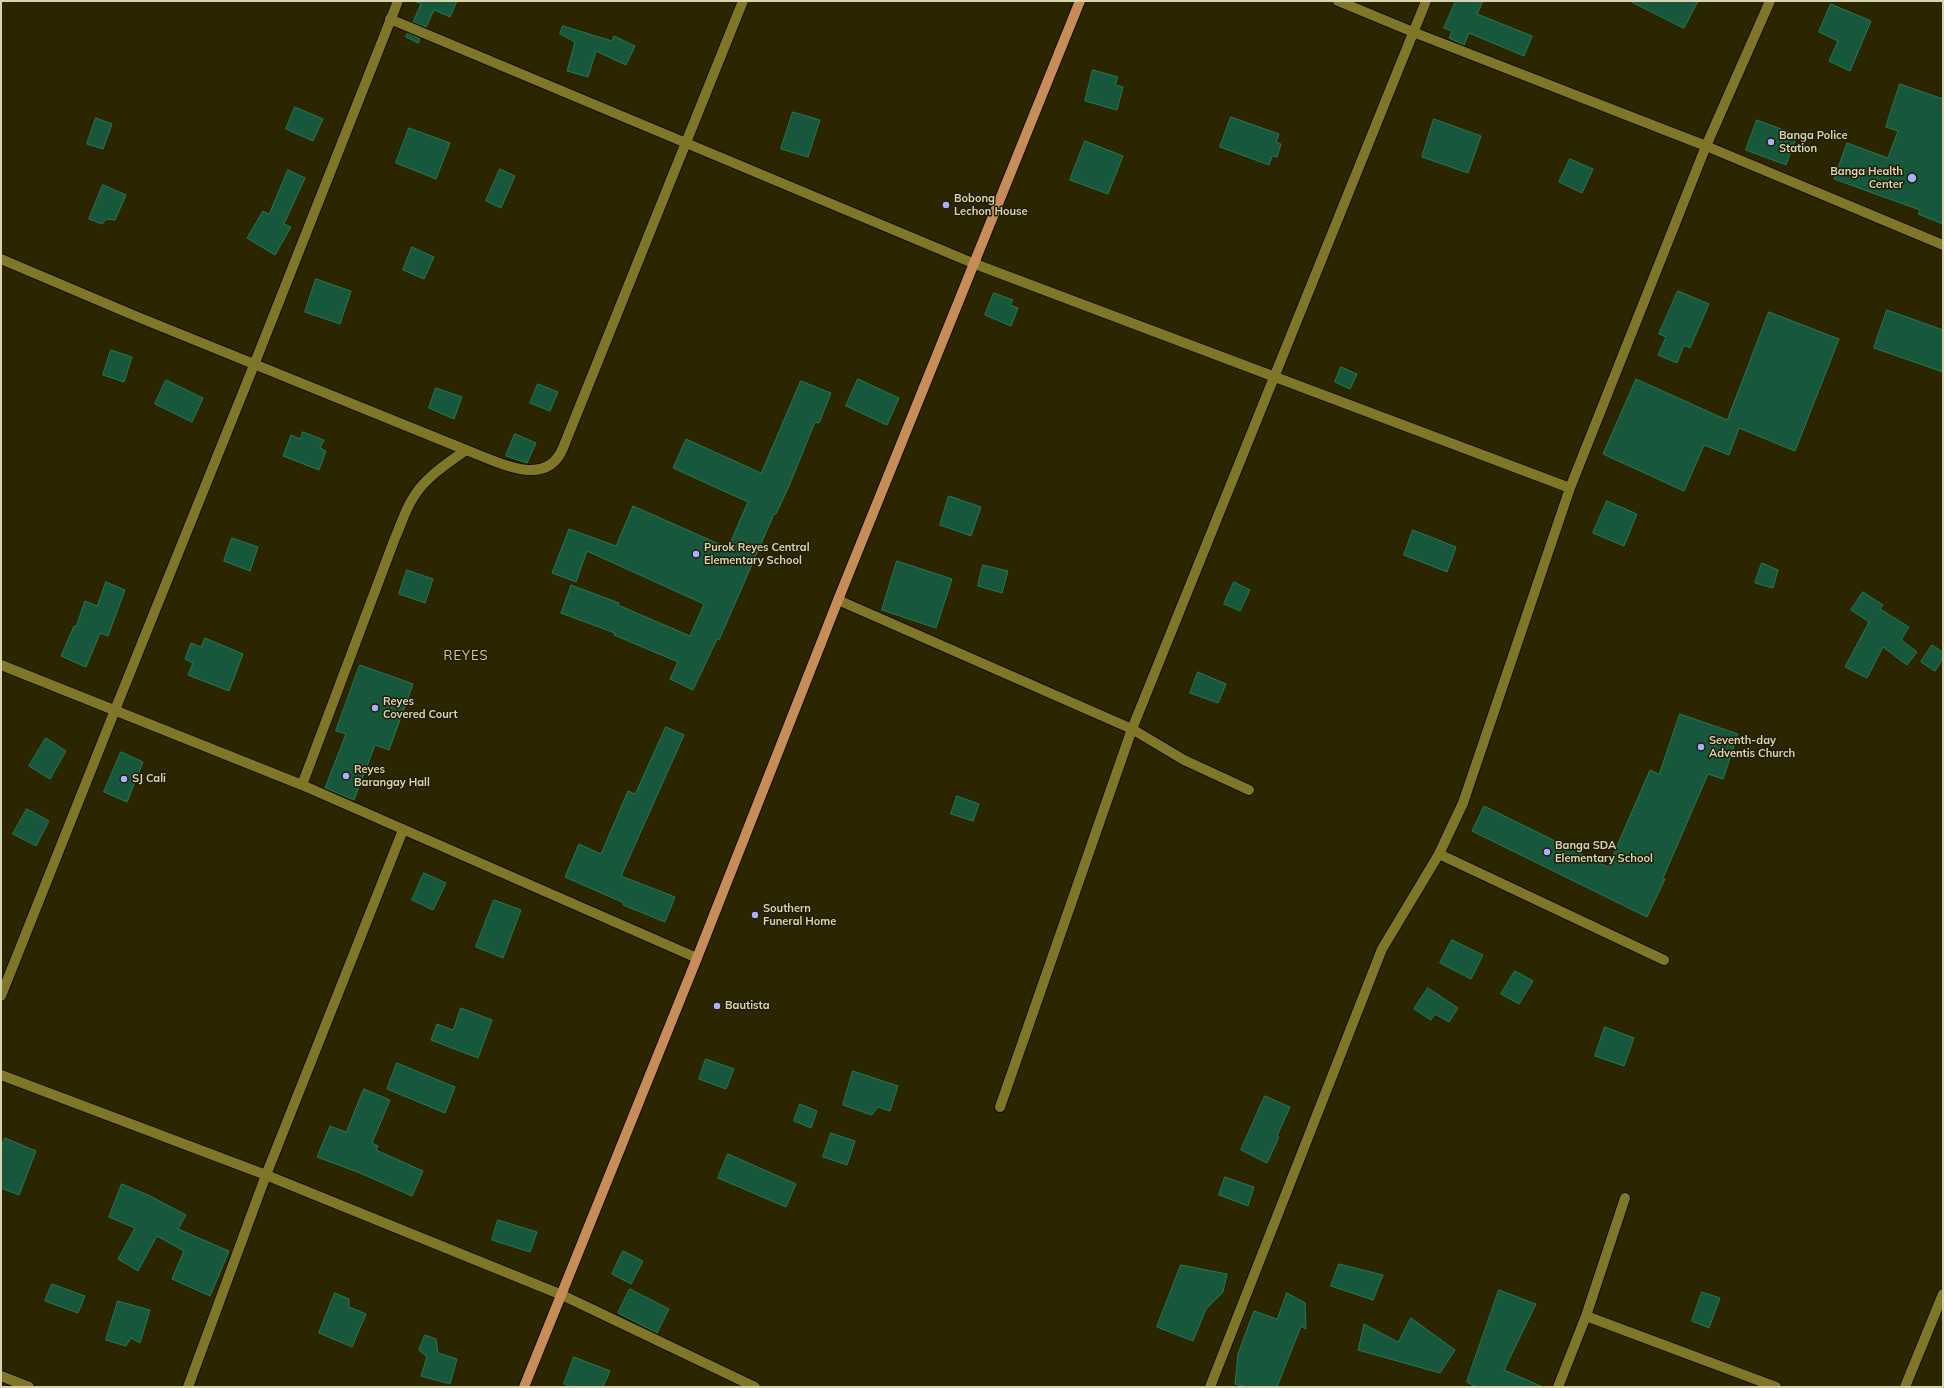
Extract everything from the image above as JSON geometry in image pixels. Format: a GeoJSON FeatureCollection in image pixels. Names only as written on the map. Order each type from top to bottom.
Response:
{"type":"FeatureCollection","features":[{"type":"Feature","properties":{"kind":"main road"},"geometry":{"type":"LineString","coordinates":[[524,1387],[697,958],[838,600],[1080,1]]}},
{"type":"Feature","properties":{"kind":"street"},"geometry":{"type":"LineString","coordinates":[[1,996],[398,1]]}},
{"type":"Feature","properties":{"kind":"street"},"geometry":{"type":"LineString","coordinates":[[1,259],[254,365],[466,450],[523,470],[535,471],[549,466],[559,459],[743,1]]}},
{"type":"Feature","properties":{"kind":"street"},"geometry":{"type":"LineString","coordinates":[[1338,1],[1413,32],[1706,146],[1943,245]]}},
{"type":"Feature","properties":{"kind":"street"},"geometry":{"type":"LineString","coordinates":[[1000,1107],[1132,729],[1273,376],[1426,1]]}},
{"type":"Feature","properties":{"kind":"street"},"geometry":{"type":"LineString","coordinates":[[1210,1387],[1382,949],[1439,854],[1466,796],[1570,488],[1706,146],[1770,1]]}},
{"type":"Feature","properties":{"kind":"street"},"geometry":{"type":"LineString","coordinates":[[390,19],[975,264],[1570,488]]}},
{"type":"Feature","properties":{"kind":"street"},"geometry":{"type":"LineString","coordinates":[[302,785],[395,538],[412,498],[422,485],[436,472],[466,450]]}},
{"type":"Feature","properties":{"kind":"street"},"geometry":{"type":"LineString","coordinates":[[838,600],[1132,729],[1184,760],[1249,790]]}},
{"type":"Feature","properties":{"kind":"street"},"geometry":{"type":"LineString","coordinates":[[1,665],[302,785],[697,958]]}},
{"type":"Feature","properties":{"kind":"street"},"geometry":{"type":"LineString","coordinates":[[188,1387],[266,1175],[403,830]]}},
{"type":"Feature","properties":{"kind":"street"},"geometry":{"type":"LineString","coordinates":[[1439,854],[1664,960]]}},
{"type":"Feature","properties":{"kind":"street"},"geometry":{"type":"LineString","coordinates":[[1,1075],[266,1175],[562,1295],[755,1387]]}},
{"type":"Feature","properties":{"kind":"street"},"geometry":{"type":"LineString","coordinates":[[1558,1387],[1586,1316],[1625,1198]]}},
{"type":"Feature","properties":{"kind":"street"},"geometry":{"type":"LineString","coordinates":[[1905,1387],[1943,1294]]}},
{"type":"Feature","properties":{"kind":"street"},"geometry":{"type":"LineString","coordinates":[[1586,1316],[1776,1387]]}},
{"type":"Feature","properties":{"kind":"street"},"geometry":{"type":"LineString","coordinates":[[1,1376],[29,1387]]}},
{"type":"Feature","properties":{"kind":"building"},"geometry":{"type":"Polygon","coordinates":[[[414,1],[457,1],[450,17],[434,10],[426,27],[413,22],[421,4],[414,1]]]}},
{"type":"Feature","properties":{"kind":"building"},"geometry":{"type":"Polygon","coordinates":[[[1456,1],[1483,1],[1477,14],[1532,36],[1524,56],[1469,33],[1464,45],[1449,38],[1452,31],[1444,28],[1456,1]]]}},
{"type":"Feature","properties":{"kind":"building"},"geometry":{"type":"Polygon","coordinates":[[[1630,1],[1698,1],[1684,28],[1630,1]]]}},
{"type":"Feature","properties":{"kind":"building"},"geometry":{"type":"Polygon","coordinates":[[[1831,4],[1871,21],[1850,71],[1829,61],[1838,41],[1819,32],[1831,4]]]}},
{"type":"Feature","properties":{"kind":"building"},"geometry":{"type":"Polygon","coordinates":[[[563,26],[612,41],[614,36],[635,46],[626,65],[596,51],[588,77],[567,71],[575,42],[560,34],[563,26]]]}},
{"type":"Feature","properties":{"kind":"building"},"geometry":{"type":"Polygon","coordinates":[[[408,33],[420,39],[418,43],[406,37],[408,33]]]}},
{"type":"Feature","properties":{"kind":"building"},"geometry":{"type":"Polygon","coordinates":[[[1093,70],[1118,77],[1115,85],[1123,87],[1117,110],[1085,101],[1093,70]]]}},
{"type":"Feature","properties":{"kind":"building"},"geometry":{"type":"Polygon","coordinates":[[[1900,84],[1943,99],[1943,224],[1918,214],[1920,210],[1834,179],[1847,143],[1888,158],[1898,131],[1886,127],[1900,84]]]}},
{"type":"Feature","properties":{"kind":"building"},"geometry":{"type":"Polygon","coordinates":[[[295,107],[323,119],[313,141],[286,129],[295,107]]]}},
{"type":"Feature","properties":{"kind":"building"},"geometry":{"type":"Polygon","coordinates":[[[793,112],[820,120],[808,157],[781,149],[793,112]]]}},
{"type":"Feature","properties":{"kind":"building"},"geometry":{"type":"Polygon","coordinates":[[[1231,117],[1279,134],[1276,142],[1281,144],[1277,157],[1272,156],[1269,165],[1220,147],[1231,117]]]}},
{"type":"Feature","properties":{"kind":"building"},"geometry":{"type":"Polygon","coordinates":[[[96,118],[112,124],[103,149],[87,144],[96,118]]]}},
{"type":"Feature","properties":{"kind":"building"},"geometry":{"type":"Polygon","coordinates":[[[1434,119],[1481,136],[1468,173],[1422,157],[1434,119]]]}},
{"type":"Feature","properties":{"kind":"building","name":"Banga Police Station"},"geometry":{"type":"Polygon","coordinates":[[[1757,120],[1797,135],[1786,165],[1746,150],[1757,120]]]}},
{"type":"Feature","properties":{"kind":"building"},"geometry":{"type":"Polygon","coordinates":[[[409,128],[450,143],[436,179],[396,163],[409,128]]]}},
{"type":"Feature","properties":{"kind":"building"},"geometry":{"type":"Polygon","coordinates":[[[1085,141],[1123,156],[1108,194],[1070,180],[1085,141]]]}},
{"type":"Feature","properties":{"kind":"building"},"geometry":{"type":"Polygon","coordinates":[[[1570,159],[1593,169],[1582,193],[1559,182],[1570,159]]]}},
{"type":"Feature","properties":{"kind":"building"},"geometry":{"type":"Polygon","coordinates":[[[500,169],[515,176],[501,208],[486,201],[500,169]]]}},
{"type":"Feature","properties":{"kind":"building"},"geometry":{"type":"Polygon","coordinates":[[[288,170],[305,178],[284,224],[291,227],[275,255],[247,238],[263,211],[269,214],[288,170]]]}},
{"type":"Feature","properties":{"kind":"building"},"geometry":{"type":"Polygon","coordinates":[[[103,185],[126,195],[115,220],[106,219],[102,224],[89,219],[103,185]]]}},
{"type":"Feature","properties":{"kind":"building"},"geometry":{"type":"Polygon","coordinates":[[[412,247],[434,257],[424,279],[403,270],[412,247]]]}},
{"type":"Feature","properties":{"kind":"building"},"geometry":{"type":"Polygon","coordinates":[[[316,279],[351,291],[340,324],[305,312],[316,279]]]}},
{"type":"Feature","properties":{"kind":"building"},"geometry":{"type":"Polygon","coordinates":[[[1678,291],[1709,304],[1690,348],[1684,345],[1677,363],[1658,355],[1666,337],[1659,334],[1678,291]]]}},
{"type":"Feature","properties":{"kind":"building"},"geometry":{"type":"Polygon","coordinates":[[[994,293],[1013,300],[1010,305],[1018,308],[1011,326],[985,315],[994,293]]]}},
{"type":"Feature","properties":{"kind":"building"},"geometry":{"type":"Polygon","coordinates":[[[1887,310],[1943,330],[1943,372],[1874,348],[1887,310]]]}},
{"type":"Feature","properties":{"kind":"building"},"geometry":{"type":"Polygon","coordinates":[[[1769,312],[1839,339],[1795,451],[1739,428],[1729,455],[1704,445],[1684,491],[1603,454],[1636,379],[1727,420],[1769,312]]]}},
{"type":"Feature","properties":{"kind":"building"},"geometry":{"type":"Polygon","coordinates":[[[111,350],[132,357],[124,382],[103,375],[111,350]]]}},
{"type":"Feature","properties":{"kind":"building"},"geometry":{"type":"Polygon","coordinates":[[[1341,367],[1357,374],[1350,389],[1335,382],[1341,367]]]}},
{"type":"Feature","properties":{"kind":"building"},"geometry":{"type":"Polygon","coordinates":[[[858,379],[899,398],[887,425],[846,406],[858,379]]]}},
{"type":"Feature","properties":{"kind":"building"},"geometry":{"type":"Polygon","coordinates":[[[166,380],[203,398],[192,422],[155,404],[166,380]]]}},
{"type":"Feature","properties":{"kind":"building"},"geometry":{"type":"Polygon","coordinates":[[[801,381],[831,393],[819,423],[815,422],[789,486],[776,514],[774,514],[719,640],[717,639],[693,690],[670,679],[678,662],[614,635],[615,633],[561,613],[571,585],[619,603],[618,605],[690,636],[704,604],[587,551],[576,582],[552,573],[569,529],[616,546],[633,506],[728,548],[748,502],[673,468],[686,439],[761,473],[801,381]]]}},
{"type":"Feature","properties":{"kind":"building"},"geometry":{"type":"Polygon","coordinates":[[[538,384],[558,392],[550,411],[530,403],[538,384]]]}},
{"type":"Feature","properties":{"kind":"building"},"geometry":{"type":"Polygon","coordinates":[[[436,388],[462,397],[454,419],[429,408],[436,388]]]}},
{"type":"Feature","properties":{"kind":"building"},"geometry":{"type":"Polygon","coordinates":[[[303,432],[324,440],[320,448],[326,451],[319,470],[283,456],[291,435],[300,439],[303,432]]]}},
{"type":"Feature","properties":{"kind":"building"},"geometry":{"type":"Polygon","coordinates":[[[515,434],[536,443],[527,463],[506,456],[515,434]]]}},
{"type":"Feature","properties":{"kind":"building"},"geometry":{"type":"Polygon","coordinates":[[[949,496],[981,507],[971,536],[940,525],[949,496]]]}},
{"type":"Feature","properties":{"kind":"building"},"geometry":{"type":"Polygon","coordinates":[[[1607,501],[1637,514],[1624,546],[1593,533],[1607,501]]]}},
{"type":"Feature","properties":{"kind":"building"},"geometry":{"type":"Polygon","coordinates":[[[1413,530],[1456,547],[1447,572],[1404,555],[1413,530]]]}},
{"type":"Feature","properties":{"kind":"building"},"geometry":{"type":"Polygon","coordinates":[[[232,538],[258,547],[250,571],[224,561],[232,538]]]}},
{"type":"Feature","properties":{"kind":"building"},"geometry":{"type":"Polygon","coordinates":[[[897,561],[952,579],[936,628],[882,610],[897,561]]]}},
{"type":"Feature","properties":{"kind":"building"},"geometry":{"type":"Polygon","coordinates":[[[1762,563],[1778,570],[1773,588],[1755,583],[1762,563]]]}},
{"type":"Feature","properties":{"kind":"building"},"geometry":{"type":"Polygon","coordinates":[[[983,565],[1008,571],[1002,593],[978,586],[983,565]]]}},
{"type":"Feature","properties":{"kind":"building"},"geometry":{"type":"Polygon","coordinates":[[[407,570],[433,579],[425,603],[399,594],[407,570]]]}},
{"type":"Feature","properties":{"kind":"building"},"geometry":{"type":"Polygon","coordinates":[[[106,582],[125,590],[108,636],[100,633],[86,667],[61,656],[74,626],[76,627],[85,601],[97,606],[106,582]]]}},
{"type":"Feature","properties":{"kind":"building"},"geometry":{"type":"Polygon","coordinates":[[[1234,582],[1250,590],[1240,611],[1224,604],[1234,582]]]}},
{"type":"Feature","properties":{"kind":"building"},"geometry":{"type":"Polygon","coordinates":[[[1863,592],[1883,605],[1880,609],[1909,627],[1901,640],[1917,652],[1907,665],[1883,647],[1867,678],[1845,667],[1869,622],[1851,610],[1863,592]]]}},
{"type":"Feature","properties":{"kind":"building"},"geometry":{"type":"Polygon","coordinates":[[[205,638],[243,654],[229,691],[188,675],[193,663],[185,659],[191,643],[201,647],[205,638]]]}},
{"type":"Feature","properties":{"kind":"building"},"geometry":{"type":"Polygon","coordinates":[[[1932,645],[1943,652],[1943,658],[1935,671],[1921,662],[1932,645]]]}},
{"type":"Feature","properties":{"kind":"building","name":"Reyes Covered Court"},"geometry":{"type":"Polygon","coordinates":[[[360,665],[413,684],[389,750],[375,745],[354,800],[325,788],[346,734],[336,731],[360,665]]]}},
{"type":"Feature","properties":{"kind":"building"},"geometry":{"type":"Polygon","coordinates":[[[1198,672],[1226,684],[1218,703],[1190,693],[1198,672]]]}},
{"type":"Feature","properties":{"kind":"building"},"geometry":{"type":"Polygon","coordinates":[[[1680,714],[1738,734],[1723,779],[1708,774],[1663,878],[1665,879],[1647,917],[1472,831],[1484,806],[1608,867],[1650,770],[1659,774],[1680,714]]]}},
{"type":"Feature","properties":{"kind":"building"},"geometry":{"type":"Polygon","coordinates":[[[666,727],[684,735],[621,876],[675,897],[665,922],[623,905],[624,903],[565,877],[579,844],[601,854],[628,791],[635,794],[666,727]]]}},
{"type":"Feature","properties":{"kind":"building"},"geometry":{"type":"Polygon","coordinates":[[[46,738],[66,751],[50,779],[29,766],[46,738]]]}},
{"type":"Feature","properties":{"kind":"building"},"geometry":{"type":"Polygon","coordinates":[[[121,752],[143,762],[127,802],[104,792],[121,752]]]}},
{"type":"Feature","properties":{"kind":"building"},"geometry":{"type":"Polygon","coordinates":[[[957,796],[979,804],[973,821],[951,814],[957,796]]]}},
{"type":"Feature","properties":{"kind":"building"},"geometry":{"type":"Polygon","coordinates":[[[27,809],[49,821],[36,846],[13,834],[27,809]]]}},
{"type":"Feature","properties":{"kind":"building"},"geometry":{"type":"Polygon","coordinates":[[[424,873],[446,883],[433,910],[412,900],[424,873]]]}},
{"type":"Feature","properties":{"kind":"building"},"geometry":{"type":"Polygon","coordinates":[[[494,900],[521,910],[503,958],[476,947],[494,900]]]}},
{"type":"Feature","properties":{"kind":"building"},"geometry":{"type":"Polygon","coordinates":[[[1452,940],[1483,955],[1471,979],[1440,963],[1452,940]]]}},
{"type":"Feature","properties":{"kind":"building"},"geometry":{"type":"Polygon","coordinates":[[[1515,971],[1533,981],[1519,1004],[1501,994],[1515,971]]]}},
{"type":"Feature","properties":{"kind":"building"},"geometry":{"type":"Polygon","coordinates":[[[1428,988],[1458,1008],[1449,1022],[1435,1014],[1431,1020],[1414,1009],[1428,988]]]}},
{"type":"Feature","properties":{"kind":"building"},"geometry":{"type":"Polygon","coordinates":[[[461,1008],[492,1020],[478,1058],[431,1040],[437,1024],[453,1030],[461,1008]]]}},
{"type":"Feature","properties":{"kind":"building"},"geometry":{"type":"Polygon","coordinates":[[[1605,1027],[1634,1038],[1624,1066],[1595,1056],[1605,1027]]]}},
{"type":"Feature","properties":{"kind":"building"},"geometry":{"type":"Polygon","coordinates":[[[706,1059],[734,1069],[726,1089],[699,1079],[706,1059]]]}},
{"type":"Feature","properties":{"kind":"building"},"geometry":{"type":"Polygon","coordinates":[[[397,1063],[455,1087],[445,1113],[387,1089],[397,1063]]]}},
{"type":"Feature","properties":{"kind":"building"},"geometry":{"type":"Polygon","coordinates":[[[853,1071],[898,1086],[890,1111],[878,1107],[872,1115],[843,1105],[853,1071]]]}},
{"type":"Feature","properties":{"kind":"building"},"geometry":{"type":"Polygon","coordinates":[[[364,1089],[390,1100],[372,1143],[378,1146],[376,1150],[423,1171],[412,1196],[360,1173],[317,1157],[330,1126],[346,1132],[364,1089]]]}},
{"type":"Feature","properties":{"kind":"building"},"geometry":{"type":"Polygon","coordinates":[[[1265,1096],[1290,1107],[1277,1136],[1279,1137],[1267,1163],[1241,1150],[1265,1096]]]}},
{"type":"Feature","properties":{"kind":"building"},"geometry":{"type":"Polygon","coordinates":[[[800,1104],[817,1111],[811,1128],[794,1121],[800,1104]]]}},
{"type":"Feature","properties":{"kind":"building"},"geometry":{"type":"Polygon","coordinates":[[[831,1133],[855,1141],[847,1165],[823,1157],[831,1133]]]}},
{"type":"Feature","properties":{"kind":"building"},"geometry":{"type":"Polygon","coordinates":[[[5,1138],[36,1151],[19,1195],[1,1188],[1,1147],[5,1138]]]}},
{"type":"Feature","properties":{"kind":"building"},"geometry":{"type":"Polygon","coordinates":[[[728,1154],[796,1184],[786,1207],[718,1178],[728,1154]]]}},
{"type":"Feature","properties":{"kind":"building"},"geometry":{"type":"Polygon","coordinates":[[[1225,1177],[1254,1187],[1248,1206],[1219,1195],[1225,1177]]]}},
{"type":"Feature","properties":{"kind":"building"},"geometry":{"type":"Polygon","coordinates":[[[122,1184],[150,1196],[186,1215],[178,1229],[229,1251],[210,1296],[172,1279],[184,1251],[157,1236],[138,1271],[118,1259],[135,1228],[109,1217],[122,1184]]]}},
{"type":"Feature","properties":{"kind":"building"},"geometry":{"type":"Polygon","coordinates":[[[498,1220],[537,1232],[530,1252],[492,1240],[498,1220]]]}},
{"type":"Feature","properties":{"kind":"building"},"geometry":{"type":"Polygon","coordinates":[[[623,1251],[643,1261],[631,1284],[612,1274],[623,1251]]]}},
{"type":"Feature","properties":{"kind":"building"},"geometry":{"type":"Polygon","coordinates":[[[1339,1264],[1383,1275],[1373,1300],[1331,1286],[1339,1264]]]}},
{"type":"Feature","properties":{"kind":"building"},"geometry":{"type":"Polygon","coordinates":[[[1181,1265],[1227,1274],[1223,1292],[1206,1309],[1193,1341],[1157,1327],[1181,1265]]]}},
{"type":"Feature","properties":{"kind":"building"},"geometry":{"type":"Polygon","coordinates":[[[52,1284],[85,1296],[78,1313],[45,1301],[52,1284]]]}},
{"type":"Feature","properties":{"kind":"building"},"geometry":{"type":"Polygon","coordinates":[[[630,1289],[669,1309],[657,1333],[618,1313],[630,1289]]]}},
{"type":"Feature","properties":{"kind":"building"},"geometry":{"type":"Polygon","coordinates":[[[1499,1290],[1536,1304],[1504,1370],[1543,1387],[1476,1387],[1467,1382],[1499,1290]]]}},
{"type":"Feature","properties":{"kind":"building"},"geometry":{"type":"Polygon","coordinates":[[[1702,1292],[1720,1298],[1709,1328],[1692,1321],[1702,1292]]]}},
{"type":"Feature","properties":{"kind":"building"},"geometry":{"type":"Polygon","coordinates":[[[335,1293],[349,1299],[349,1307],[366,1314],[352,1347],[319,1333],[335,1293]]]}},
{"type":"Feature","properties":{"kind":"building"},"geometry":{"type":"Polygon","coordinates":[[[1287,1293],[1305,1303],[1306,1329],[1301,1326],[1277,1387],[1245,1387],[1235,1384],[1238,1354],[1254,1311],[1277,1319],[1287,1293]]]}},
{"type":"Feature","properties":{"kind":"building"},"geometry":{"type":"Polygon","coordinates":[[[118,1301],[150,1310],[140,1343],[131,1338],[126,1346],[106,1340],[118,1301]]]}},
{"type":"Feature","properties":{"kind":"building"},"geometry":{"type":"Polygon","coordinates":[[[1411,1318],[1455,1350],[1440,1373],[1358,1350],[1364,1324],[1398,1342],[1411,1318]]]}},
{"type":"Feature","properties":{"kind":"building"},"geometry":{"type":"Polygon","coordinates":[[[425,1335],[436,1339],[438,1353],[457,1359],[450,1384],[421,1376],[427,1357],[419,1350],[425,1335]]]}},
{"type":"Feature","properties":{"kind":"building"},"geometry":{"type":"Polygon","coordinates":[[[574,1357],[610,1371],[603,1387],[572,1387],[564,1384],[574,1357]]]}},
{"type":"Feature","properties":{"kind":"place","name":"Banga Police Station"},"geometry":{"type":"Point","coordinates":[1771,142]}},
{"type":"Feature","properties":{"kind":"place","name":"Banga Health Center"},"geometry":{"type":"Point","coordinates":[1912,178]}},
{"type":"Feature","properties":{"kind":"place","name":"Bobong Lechon House"},"geometry":{"type":"Point","coordinates":[946,205]}},
{"type":"Feature","properties":{"kind":"place","name":"Purok Reyes Central Elementary School"},"geometry":{"type":"Point","coordinates":[696,554]}},
{"type":"Feature","properties":{"kind":"place","name":"Reyes Covered Court"},"geometry":{"type":"Point","coordinates":[375,708]}},
{"type":"Feature","properties":{"kind":"place","name":"Seventh-day Adventis Church"},"geometry":{"type":"Point","coordinates":[1701,747]}},
{"type":"Feature","properties":{"kind":"place","name":"Reyes Barangay Hall"},"geometry":{"type":"Point","coordinates":[346,776]}},
{"type":"Feature","properties":{"kind":"place","name":"SJ Cali"},"geometry":{"type":"Point","coordinates":[124,779]}},
{"type":"Feature","properties":{"kind":"place","name":"Banga SDA Elementary School"},"geometry":{"type":"Point","coordinates":[1547,852]}},
{"type":"Feature","properties":{"kind":"place","name":"Southern Funeral Home"},"geometry":{"type":"Point","coordinates":[755,915]}},
{"type":"Feature","properties":{"kind":"place","name":"Bautista"},"geometry":{"type":"Point","coordinates":[717,1006]}},
{"type":"Feature","properties":{"kind":"district","name":"REYES"},"geometry":{"type":"Point","coordinates":[466,656]}}]}
